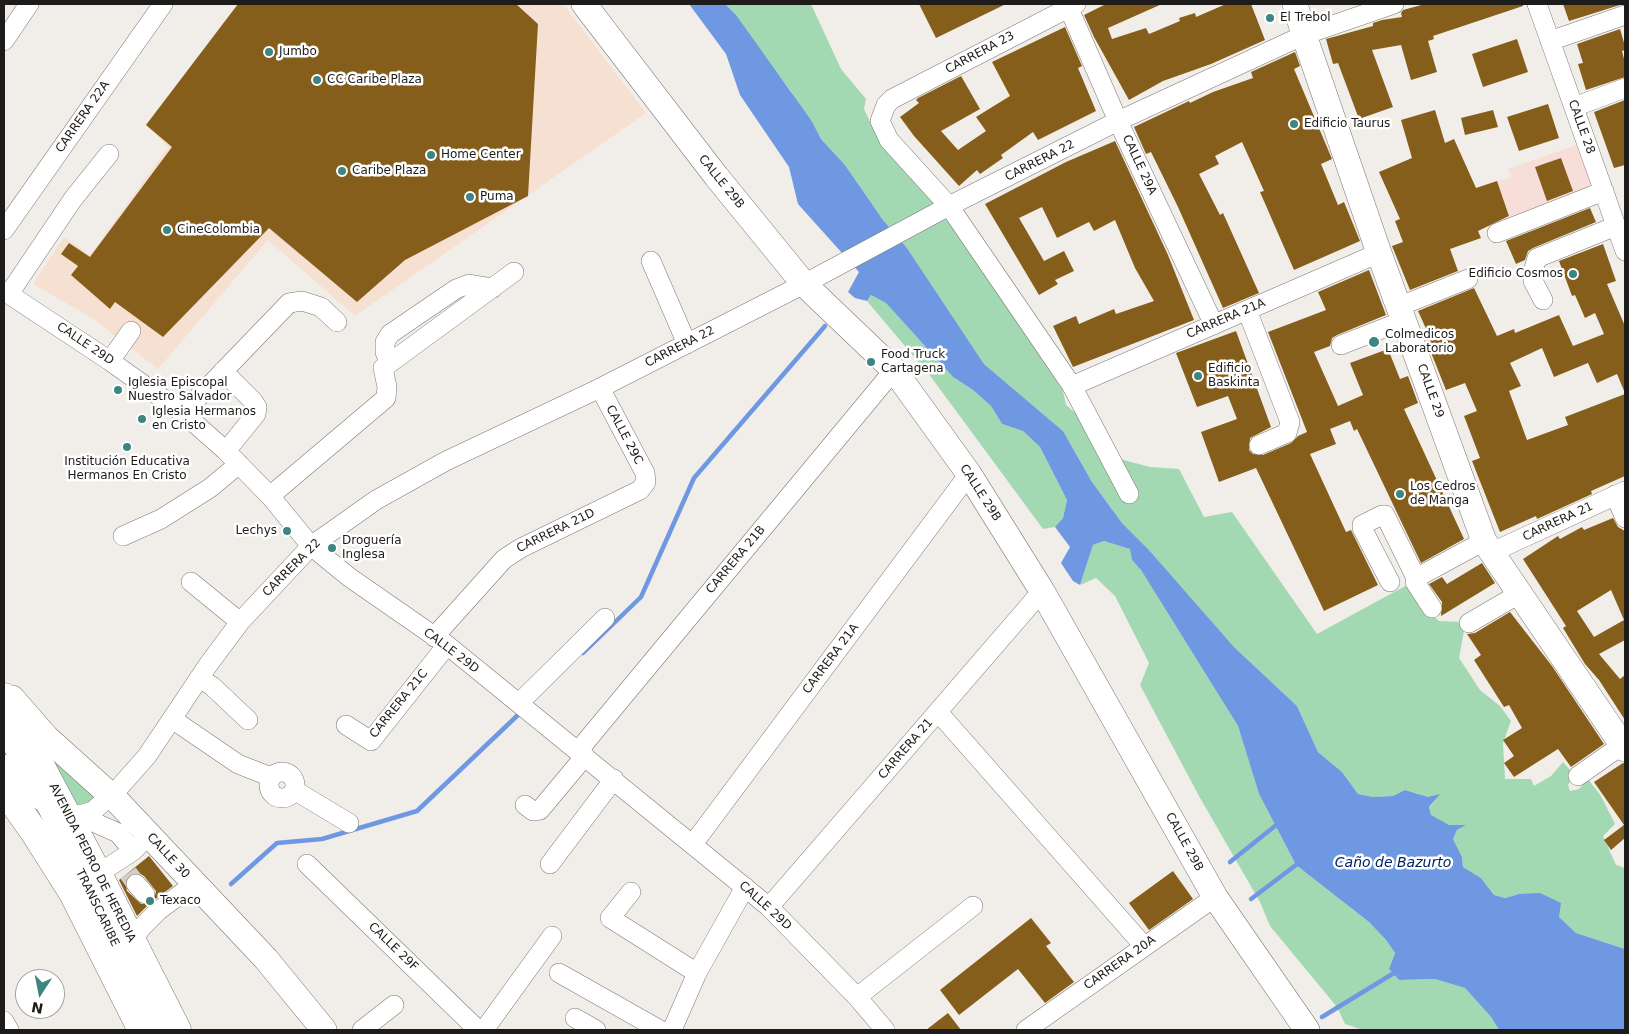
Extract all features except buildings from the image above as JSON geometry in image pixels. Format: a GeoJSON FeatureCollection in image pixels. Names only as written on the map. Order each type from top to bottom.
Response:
{"type":"FeatureCollection","features":[{"type":"Feature","properties":{"kind":"highway","name":"AVENIDA PEDRO DE HEREDIA"},"geometry":{"type":"LineString","coordinates":[[4,697],[64,811],[136,877],[132,941],[177,1030]]}},
{"type":"Feature","properties":{"kind":"highway"},"geometry":{"type":"LineString","coordinates":[[4,790],[35,833],[73,893],[142,1030]]}},
{"type":"Feature","properties":{"kind":"main road","name":"CALLE 29B"},"geometry":{"type":"LineString","coordinates":[[584,4],[716,176],[804,284],[894,370],[969,474],[1042,591],[1215,897],[1307,1030]]}},
{"type":"Feature","properties":{"kind":"main road","name":"CALLE 29"},"geometry":{"type":"LineString","coordinates":[[1296,4],[1304,35],[1379,253],[1487,547],[1624,746]]}},
{"type":"Feature","properties":{"kind":"main road","name":"CALLE 30"},"geometry":{"type":"LineString","coordinates":[[4,688],[47,738],[111,796],[136,877],[194,884],[266,959],[324,1030]]}},
{"type":"Feature","properties":{"kind":"street"},"geometry":{"type":"LineString","coordinates":[[4,41],[29,4]]}},
{"type":"Feature","properties":{"kind":"street","name":"CARRERA 22A"},"geometry":{"type":"LineString","coordinates":[[4,230],[163,4]]}},
{"type":"Feature","properties":{"kind":"street","name":"CARRERA 22"},"geometry":{"type":"LineString","coordinates":[[64,811],[97,808],[111,796],[147,756],[199,678],[240,622],[311,546],[376,500],[446,461],[600,388],[687,344],[1118,121],[1304,35],[1394,4]]}},
{"type":"Feature","properties":{"kind":"street","name":"CALLE 28"},"geometry":{"type":"LineString","coordinates":[[1537,4],[1625,250]]}},
{"type":"Feature","properties":{"kind":"street","name":"CARRERA 23"},"geometry":{"type":"LineString","coordinates":[[944,210],[889,140],[880,121],[886,105],[892,99],[1070,5]]}},
{"type":"Feature","properties":{"kind":"street","name":"CALLE 29A"},"geometry":{"type":"LineString","coordinates":[[1070,5],[1118,121],[1214,325]]}},
{"type":"Feature","properties":{"kind":"street"},"geometry":{"type":"LineString","coordinates":[[1550,41],[1625,15]]}},
{"type":"Feature","properties":{"kind":"street"},"geometry":{"type":"LineString","coordinates":[[1574,107],[1625,88]]}},
{"type":"Feature","properties":{"kind":"street"},"geometry":{"type":"LineString","coordinates":[[6,292],[108,154]]}},
{"type":"Feature","properties":{"kind":"street"},"geometry":{"type":"LineString","coordinates":[[1497,233],[1604,191]]}},
{"type":"Feature","properties":{"kind":"street"},"geometry":{"type":"LineString","coordinates":[[944,210],[1072,386],[1129,494]]}},
{"type":"Feature","properties":{"kind":"street"},"geometry":{"type":"LineString","coordinates":[[1542,300],[1533,281],[1533,272],[1537,258],[1616,226]]}},
{"type":"Feature","properties":{"kind":"street","name":"CARRERA 21A"},"geometry":{"type":"LineString","coordinates":[[1072,386],[1379,253]]}},
{"type":"Feature","properties":{"kind":"street"},"geometry":{"type":"LineString","coordinates":[[651,261],[687,344]]}},
{"type":"Feature","properties":{"kind":"street"},"geometry":{"type":"LineString","coordinates":[[270,496],[386,398],[387,387],[382,371],[390,363],[514,272]]}},
{"type":"Feature","properties":{"kind":"street"},"geometry":{"type":"LineString","coordinates":[[1341,345],[1468,279]]}},
{"type":"Feature","properties":{"kind":"street","name":"CALLE 29D"},"geometry":{"type":"LineString","coordinates":[[6,292],[110,360],[183,413],[233,458],[270,496],[311,546],[348,578],[440,641],[582,753],[769,907],[857,996],[885,1030]]}},
{"type":"Feature","properties":{"kind":"street"},"geometry":{"type":"LineString","coordinates":[[183,413],[289,303],[302,301],[321,307],[337,322]]}},
{"type":"Feature","properties":{"kind":"street"},"geometry":{"type":"LineString","coordinates":[[1247,310],[1290,422],[1287,433],[1259,445]]}},
{"type":"Feature","properties":{"kind":"street"},"geometry":{"type":"LineString","coordinates":[[110,360],[131,331]]}},
{"type":"Feature","properties":{"kind":"street","name":"CARRERA 21B"},"geometry":{"type":"LineString","coordinates":[[525,805],[533,811],[540,810],[582,753],[894,370]]}},
{"type":"Feature","properties":{"kind":"street"},"geometry":{"type":"LineString","coordinates":[[123,536],[162,519],[210,488],[233,458],[256,414],[257,407],[223,372]]}},
{"type":"Feature","properties":{"kind":"street","name":"CALLE 29C"},"geometry":{"type":"LineString","coordinates":[[600,388],[645,473],[646,482]]}},
{"type":"Feature","properties":{"kind":"street","name":"CARRERA 21A"},"geometry":{"type":"LineString","coordinates":[[693,844],[969,474]]}},
{"type":"Feature","properties":{"kind":"street","name":"CARRERA 21D"},"geometry":{"type":"LineString","coordinates":[[440,641],[504,558],[640,490],[646,482]]}},
{"type":"Feature","properties":{"kind":"street"},"geometry":{"type":"LineString","coordinates":[[1620,493],[1625,518]]}},
{"type":"Feature","properties":{"kind":"street","name":"CARRERA 21"},"geometry":{"type":"LineString","coordinates":[[1416,578],[1620,493]]}},
{"type":"Feature","properties":{"kind":"street"},"geometry":{"type":"LineString","coordinates":[[1390,582],[1362,528],[1362,525],[1382,515],[1385,515],[1416,578],[1415,582],[1432,608]]}},
{"type":"Feature","properties":{"kind":"street"},"geometry":{"type":"LineString","coordinates":[[191,582],[240,622]]}},
{"type":"Feature","properties":{"kind":"street","name":"CARRERA 21"},"geometry":{"type":"LineString","coordinates":[[769,907],[1042,591]]}},
{"type":"Feature","properties":{"kind":"street"},"geometry":{"type":"LineString","coordinates":[[1468,623],[1519,594]]}},
{"type":"Feature","properties":{"kind":"street"},"geometry":{"type":"LineString","coordinates":[[519,703],[605,618]]}},
{"type":"Feature","properties":{"kind":"street","name":"CARRERA 21C"},"geometry":{"type":"LineString","coordinates":[[346,725],[371,742],[440,641]]}},
{"type":"Feature","properties":{"kind":"street"},"geometry":{"type":"LineString","coordinates":[[199,678],[212,686],[248,720]]}},
{"type":"Feature","properties":{"kind":"street"},"geometry":{"type":"LineString","coordinates":[[938,712],[1144,946]]}},
{"type":"Feature","properties":{"kind":"street","name":"TRANSCARIBE"},"geometry":{"type":"LineString","coordinates":[[4,718],[41,780],[64,811],[168,1030]]}},
{"type":"Feature","properties":{"kind":"street"},"geometry":{"type":"LineString","coordinates":[[172,719],[238,764],[271,777],[282,772],[288,773],[293,777],[294,790],[349,823]]}},
{"type":"Feature","properties":{"kind":"street","name":"TRANSCARIBE"},"geometry":{"type":"LineString","coordinates":[[4,734],[29,771],[64,811],[158,1030]]}},
{"type":"Feature","properties":{"kind":"street"},"geometry":{"type":"LineString","coordinates":[[1578,776],[1624,746]]}},
{"type":"Feature","properties":{"kind":"street"},"geometry":{"type":"LineString","coordinates":[[4,764],[23,786],[64,811],[118,833],[136,877],[142,927],[132,941]]}},
{"type":"Feature","properties":{"kind":"street"},"geometry":{"type":"LineString","coordinates":[[550,864],[614,779]]}},
{"type":"Feature","properties":{"kind":"street","name":"CALLE 29F"},"geometry":{"type":"LineString","coordinates":[[307,864],[478,1030]]}},
{"type":"Feature","properties":{"kind":"street"},"geometry":{"type":"LineString","coordinates":[[136,877],[194,884]]}},
{"type":"Feature","properties":{"kind":"street"},"geometry":{"type":"LineString","coordinates":[[672,1030],[697,972],[745,887]]}},
{"type":"Feature","properties":{"kind":"street"},"geometry":{"type":"LineString","coordinates":[[631,892],[610,918],[697,972]]}},
{"type":"Feature","properties":{"kind":"street","name":"CARRERA 20A"},"geometry":{"type":"LineString","coordinates":[[1026,1030],[1215,897]]}},
{"type":"Feature","properties":{"kind":"street"},"geometry":{"type":"LineString","coordinates":[[857,996],[973,906]]}},
{"type":"Feature","properties":{"kind":"street"},"geometry":{"type":"LineString","coordinates":[[484,1030],[552,936]]}},
{"type":"Feature","properties":{"kind":"street"},"geometry":{"type":"LineString","coordinates":[[559,973],[660,1030]]}},
{"type":"Feature","properties":{"kind":"street"},"geometry":{"type":"LineString","coordinates":[[362,1030],[394,1005]]}},
{"type":"Feature","properties":{"kind":"street"},"geometry":{"type":"LineString","coordinates":[[575,1018],[596,1030]]}},
{"type":"Feature","properties":{"kind":"street"},"geometry":{"type":"LineString","coordinates":[[4,1021],[9,1030]]}},
{"type":"Feature","properties":{"kind":"shaded area","name":"Caribe Plaza"},"geometry":{"type":"Polygon","coordinates":[[[238,4],[563,4],[646,113],[355,316],[268,240],[158,369],[92,318],[33,284],[64,237],[90,255],[168,147],[146,125],[238,4]]]}},
{"type":"Feature","properties":{"kind":"shaded area"},"geometry":{"type":"Polygon","coordinates":[[[1576,145],[1593,187],[1511,219],[1497,181],[1512,177],[1508,169],[1576,145]]]}},
{"type":"Feature","properties":{"kind":"green space"},"geometry":{"type":"Polygon","coordinates":[[[725,4],[811,4],[841,69],[866,99],[864,109],[873,128],[930,193],[941,215],[960,234],[1063,391],[1066,405],[1079,416],[1116,458],[1150,467],[1179,469],[1204,517],[1232,512],[1317,634],[1409,584],[1425,608],[1439,621],[1462,622],[1464,631],[1459,658],[1480,690],[1500,706],[1511,721],[1503,743],[1505,779],[1531,779],[1534,786],[1551,776],[1563,762],[1571,771],[1572,779],[1568,785],[1570,791],[1579,789],[1588,779],[1601,796],[1615,824],[1603,836],[1616,865],[1625,868],[1625,949],[1576,933],[1559,917],[1519,894],[1505,898],[1494,895],[1481,878],[1463,867],[1462,857],[1453,839],[1457,830],[1465,825],[1449,825],[1439,821],[1431,815],[1429,807],[1435,801],[1419,794],[1405,790],[1393,796],[1373,797],[1358,794],[1342,772],[1318,752],[1297,706],[1234,647],[1149,550],[1122,523],[1092,482],[1063,431],[984,364],[907,248],[883,220],[845,165],[821,139],[790,90],[725,4]]]}},
{"type":"Feature","properties":{"kind":"green space"},"geometry":{"type":"Polygon","coordinates":[[[871,295],[886,303],[953,377],[973,390],[991,406],[1002,424],[1023,431],[1040,447],[1067,500],[1063,518],[1055,527],[1043,529],[931,377],[867,301],[871,295]]]}},
{"type":"Feature","properties":{"kind":"green space"},"geometry":{"type":"Polygon","coordinates":[[[1104,541],[1131,549],[1132,560],[1141,570],[1238,726],[1259,794],[1296,865],[1369,922],[1386,940],[1395,953],[1389,969],[1399,980],[1435,979],[1465,988],[1491,1017],[1499,1030],[1363,1030],[1345,1024],[1337,1007],[1270,926],[1260,902],[1199,796],[1140,685],[1149,663],[1115,596],[1096,578],[1080,585],[1093,545],[1104,541]]]}},
{"type":"Feature","properties":{"kind":"green space"},"geometry":{"type":"Polygon","coordinates":[[[25,726],[95,796],[88,805],[68,806],[25,726]]]}},
{"type":"Feature","properties":{"kind":"water","name":"Caño de Bazurto"},"geometry":{"type":"Polygon","coordinates":[[[689,4],[725,4],[736,15],[811,120],[821,139],[845,165],[883,220],[907,248],[984,364],[1063,431],[1092,482],[1122,523],[1149,550],[1234,647],[1297,706],[1318,752],[1342,772],[1358,794],[1373,797],[1393,796],[1405,790],[1428,797],[1440,794],[1429,807],[1431,815],[1449,825],[1466,825],[1457,830],[1453,839],[1462,857],[1463,867],[1481,878],[1494,895],[1505,898],[1519,894],[1540,893],[1561,903],[1559,917],[1576,933],[1625,949],[1625,1030],[1499,1030],[1491,1017],[1465,988],[1435,979],[1399,980],[1389,969],[1395,953],[1386,940],[1369,922],[1296,865],[1259,794],[1238,726],[1141,570],[1132,560],[1130,549],[1104,541],[1093,545],[1080,585],[1073,581],[1061,563],[1070,547],[1055,527],[1063,518],[1067,500],[1040,447],[1023,431],[1002,424],[991,406],[973,390],[953,377],[886,303],[871,295],[867,301],[855,298],[848,292],[859,272],[798,204],[789,167],[740,95],[726,54],[689,4]]]}},
{"type":"Feature","properties":{"kind":"waterway"},"geometry":{"type":"LineString","coordinates":[[583,653],[641,597],[694,478],[825,326]]}},
{"type":"Feature","properties":{"kind":"waterway"},"geometry":{"type":"LineString","coordinates":[[231,884],[277,843],[322,839],[417,811],[519,714]]}},
{"type":"Feature","properties":{"kind":"waterway"},"geometry":{"type":"LineString","coordinates":[[1230,862],[1275,826]]}},
{"type":"Feature","properties":{"kind":"waterway"},"geometry":{"type":"LineString","coordinates":[[1251,899],[1296,865]]}},
{"type":"Feature","properties":{"kind":"waterway"},"geometry":{"type":"LineString","coordinates":[[1322,1017],[1394,973]]}},
{"type":"Feature","properties":{"kind":"tunnel"},"geometry":{"type":"LineString","coordinates":[[128,873],[136,884]]}},
{"type":"Feature","properties":{"kind":"place","name":"El Trebol"},"geometry":{"type":"Point","coordinates":[1270,18]}},
{"type":"Feature","properties":{"kind":"place","name":"Jumbo"},"geometry":{"type":"Point","coordinates":[269,52]}},
{"type":"Feature","properties":{"kind":"place","name":"CC Caribe Plaza"},"geometry":{"type":"Point","coordinates":[317,80]}},
{"type":"Feature","properties":{"kind":"place","name":"Edificio Taurus"},"geometry":{"type":"Point","coordinates":[1294,124]}},
{"type":"Feature","properties":{"kind":"place","name":"Home Center"},"geometry":{"type":"Point","coordinates":[431,155]}},
{"type":"Feature","properties":{"kind":"place","name":"Caribe Plaza"},"geometry":{"type":"Point","coordinates":[342,171]}},
{"type":"Feature","properties":{"kind":"place","name":"Puma"},"geometry":{"type":"Point","coordinates":[470,197]}},
{"type":"Feature","properties":{"kind":"place","name":"CineColombia"},"geometry":{"type":"Point","coordinates":[167,230]}},
{"type":"Feature","properties":{"kind":"place","name":"Edificio Cosmos"},"geometry":{"type":"Point","coordinates":[1573,274]}},
{"type":"Feature","properties":{"kind":"place","name":"Colmedicos Laboratorio"},"geometry":{"type":"Point","coordinates":[1374,342]}},
{"type":"Feature","properties":{"kind":"place","name":"Food Truck Cartagena"},"geometry":{"type":"Point","coordinates":[871,362]}},
{"type":"Feature","properties":{"kind":"place","name":"Edificio Baskinta"},"geometry":{"type":"Point","coordinates":[1198,376]}},
{"type":"Feature","properties":{"kind":"place","name":"Iglesia Episcopal Nuestro Salvador"},"geometry":{"type":"Point","coordinates":[118,390]}},
{"type":"Feature","properties":{"kind":"place","name":"Iglesia Hermanos en Cristo"},"geometry":{"type":"Point","coordinates":[142,419]}},
{"type":"Feature","properties":{"kind":"place","name":"Institución Educativa Hermanos En Cristo"},"geometry":{"type":"Point","coordinates":[127,447]}},
{"type":"Feature","properties":{"kind":"place","name":"Los Cedros de Manga"},"geometry":{"type":"Point","coordinates":[1400,494]}},
{"type":"Feature","properties":{"kind":"place","name":"Lechys"},"geometry":{"type":"Point","coordinates":[287,531]}},
{"type":"Feature","properties":{"kind":"place","name":"Droguería Inglesa"},"geometry":{"type":"Point","coordinates":[332,548]}},
{"type":"Feature","properties":{"kind":"place","name":"Texaco"},"geometry":{"type":"Point","coordinates":[150,901]}}]}
